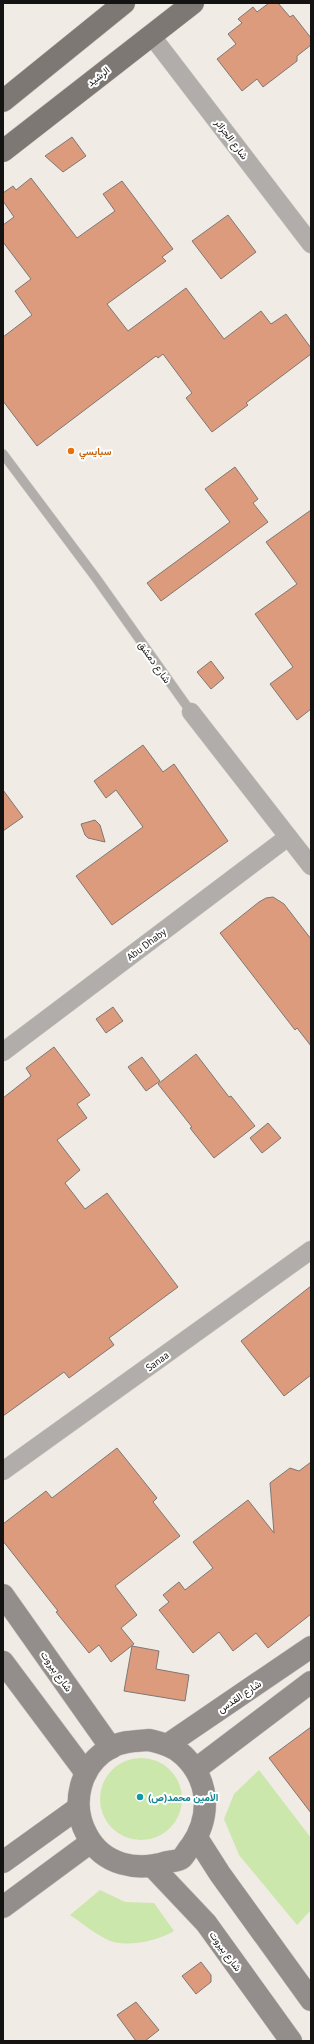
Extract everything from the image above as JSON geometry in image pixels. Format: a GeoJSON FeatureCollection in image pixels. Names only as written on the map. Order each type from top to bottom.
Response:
{"type":"FeatureCollection","features":[{"type":"Feature","properties":{"kind":"main road"},"geometry":{"type":"LineString","coordinates":[[3,101],[124,3]]}},
{"type":"Feature","properties":{"kind":"main road","name":"الرشيد"},"geometry":{"type":"LineString","coordinates":[[3,151],[193,3]]}},
{"type":"Feature","properties":{"kind":"main road","name":"شارع بيروت"},"geometry":{"type":"LineString","coordinates":[[3,1595],[111,1748]]}},
{"type":"Feature","properties":{"kind":"main road","name":"شارع القدس"},"geometry":{"type":"LineString","coordinates":[[167,1745],[311,1647]]}},
{"type":"Feature","properties":{"kind":"main road"},"geometry":{"type":"LineString","coordinates":[[3,1662],[86,1772]]}},
{"type":"Feature","properties":{"kind":"main road"},"geometry":{"type":"LineString","coordinates":[[196,1769],[311,1682]]}},
{"type":"Feature","properties":{"kind":"main road"},"geometry":{"type":"LineString","coordinates":[[148,1740],[167,1745],[183,1755],[196,1769],[204,1786],[206,1803],[204,1821],[197,1838],[181,1859],[153,1866],[136,1867],[118,1863],[103,1854],[91,1842],[82,1826],[78,1808],[79,1790],[86,1772],[97,1758],[111,1748],[130,1741],[148,1740]]}},
{"type":"Feature","properties":{"kind":"main road"},"geometry":{"type":"LineString","coordinates":[[3,1862],[78,1808]]}},
{"type":"Feature","properties":{"kind":"main road"},"geometry":{"type":"LineString","coordinates":[[197,1838],[220,1874],[311,2000]]}},
{"type":"Feature","properties":{"kind":"main road"},"geometry":{"type":"LineString","coordinates":[[3,1907],[91,1842]]}},
{"type":"Feature","properties":{"kind":"main road","name":"شارع بيروت"},"geometry":{"type":"LineString","coordinates":[[153,1866],[206,1922],[291,2041]]}},
{"type":"Feature","properties":{"kind":"street","name":"شارع الجزائر"},"geometry":{"type":"LineString","coordinates":[[151,35],[311,244]]}},
{"type":"Feature","properties":{"kind":"street","name":"شارع دمشق"},"geometry":{"type":"LineString","coordinates":[[191,712],[311,866]]}},
{"type":"Feature","properties":{"kind":"street","name":"Abu Dhaby"},"geometry":{"type":"LineString","coordinates":[[3,1052],[288,837]]}},
{"type":"Feature","properties":{"kind":"street","name":"Sanaa"},"geometry":{"type":"LineString","coordinates":[[3,1471],[311,1250]]}},
{"type":"Feature","properties":{"kind":"lane","name":"شارع دمشق"},"geometry":{"type":"LineString","coordinates":[[3,454],[96,578],[191,712]]}},
{"type":"Feature","properties":{"kind":"green space"},"geometry":{"type":"Polygon","coordinates":[[[141,1758],[157,1761],[170,1770],[179,1783],[182,1799],[179,1815],[170,1828],[157,1837],[141,1840],[125,1837],[112,1828],[103,1815],[100,1799],[103,1783],[112,1770],[125,1761],[141,1758]]]}},
{"type":"Feature","properties":{"kind":"green space"},"geometry":{"type":"Polygon","coordinates":[[[259,1770],[311,1838],[311,1910],[297,1925],[239,1855],[224,1819],[234,1794],[259,1770]]]}},
{"type":"Feature","properties":{"kind":"green space"},"geometry":{"type":"Polygon","coordinates":[[[100,1890],[125,1902],[154,1903],[174,1931],[150,1941],[131,1944],[113,1942],[102,1937],[70,1915],[100,1890]]]}},
{"type":"Feature","properties":{"kind":"building"},"geometry":{"type":"Polygon","coordinates":[[[269,3],[278,3],[290,17],[293,15],[311,38],[311,45],[297,56],[297,61],[263,87],[257,79],[242,91],[217,59],[236,44],[228,34],[242,23],[238,19],[253,7],[257,12],[269,3]]]}},
{"type":"Feature","properties":{"kind":"building"},"geometry":{"type":"Polygon","coordinates":[[[72,137],[86,156],[63,172],[45,156],[72,137]]]}},
{"type":"Feature","properties":{"kind":"building"},"geometry":{"type":"Polygon","coordinates":[[[31,178],[77,238],[115,211],[103,194],[122,181],[173,249],[162,257],[166,261],[107,304],[128,331],[186,288],[224,339],[261,311],[271,324],[286,314],[311,348],[311,354],[246,403],[248,405],[212,432],[186,398],[192,393],[163,354],[158,358],[156,356],[37,446],[3,401],[3,337],[32,315],[15,291],[31,279],[3,242],[3,225],[14,217],[3,201],[3,193],[13,186],[16,190],[31,178]]]}},
{"type":"Feature","properties":{"kind":"building"},"geometry":{"type":"Polygon","coordinates":[[[228,215],[256,252],[221,279],[192,241],[228,215]]]}},
{"type":"Feature","properties":{"kind":"building"},"geometry":{"type":"Polygon","coordinates":[[[235,467],[258,499],[253,503],[268,522],[161,601],[147,583],[230,522],[205,489],[235,467]]]}},
{"type":"Feature","properties":{"kind":"building"},"geometry":{"type":"Polygon","coordinates":[[[311,510],[311,709],[297,720],[270,684],[293,667],[255,614],[297,584],[266,542],[311,510]]]}},
{"type":"Feature","properties":{"kind":"building"},"geometry":{"type":"Polygon","coordinates":[[[211,661],[224,678],[211,689],[197,672],[211,661]]]}},
{"type":"Feature","properties":{"kind":"building"},"geometry":{"type":"Polygon","coordinates":[[[143,745],[163,772],[174,764],[228,841],[112,925],[76,876],[143,827],[116,790],[106,798],[94,781],[143,745]]]}},
{"type":"Feature","properties":{"kind":"building"},"geometry":{"type":"Polygon","coordinates":[[[3,790],[23,817],[3,831],[3,790]]]}},
{"type":"Feature","properties":{"kind":"building"},"geometry":{"type":"Polygon","coordinates":[[[95,820],[100,825],[105,842],[88,838],[85,835],[81,824],[95,820]]]}},
{"type":"Feature","properties":{"kind":"building"},"geometry":{"type":"Polygon","coordinates":[[[273,897],[284,904],[311,939],[311,1046],[297,1028],[295,1030],[220,933],[259,902],[266,898],[273,897]]]}},
{"type":"Feature","properties":{"kind":"building"},"geometry":{"type":"Polygon","coordinates":[[[113,1007],[123,1021],[106,1033],[96,1019],[113,1007]]]}},
{"type":"Feature","properties":{"kind":"building"},"geometry":{"type":"Polygon","coordinates":[[[54,1047],[90,1095],[77,1104],[87,1118],[57,1140],[80,1170],[65,1183],[85,1209],[107,1193],[178,1287],[109,1338],[114,1345],[69,1378],[64,1372],[3,1416],[3,1098],[31,1076],[26,1068],[54,1047]]]}},
{"type":"Feature","properties":{"kind":"building"},"geometry":{"type":"Polygon","coordinates":[[[196,1054],[229,1097],[231,1096],[255,1126],[214,1158],[158,1084],[196,1054]]]}},
{"type":"Feature","properties":{"kind":"building"},"geometry":{"type":"Polygon","coordinates":[[[142,1057],[160,1081],[146,1091],[128,1067],[142,1057]]]}},
{"type":"Feature","properties":{"kind":"building"},"geometry":{"type":"Polygon","coordinates":[[[268,1123],[281,1138],[262,1153],[250,1138],[268,1123]]]}},
{"type":"Feature","properties":{"kind":"building"},"geometry":{"type":"Polygon","coordinates":[[[311,1286],[311,1375],[284,1396],[241,1341],[311,1286]]]}},
{"type":"Feature","properties":{"kind":"building"},"geometry":{"type":"Polygon","coordinates":[[[117,1448],[157,1498],[153,1502],[180,1536],[115,1586],[137,1615],[121,1628],[134,1644],[111,1662],[99,1645],[89,1653],[56,1612],[58,1611],[3,1541],[3,1524],[46,1491],[52,1498],[117,1448]]]}},
{"type":"Feature","properties":{"kind":"building"},"geometry":{"type":"Polygon","coordinates":[[[311,1462],[311,1614],[268,1648],[256,1633],[233,1651],[219,1632],[193,1653],[159,1610],[169,1602],[163,1595],[179,1582],[185,1590],[213,1568],[193,1542],[248,1500],[274,1533],[270,1483],[290,1468],[299,1471],[311,1462]]]}},
{"type":"Feature","properties":{"kind":"building"},"geometry":{"type":"Polygon","coordinates":[[[132,1646],[159,1651],[156,1669],[189,1675],[185,1701],[124,1691],[132,1646]]]}},
{"type":"Feature","properties":{"kind":"building"},"geometry":{"type":"Polygon","coordinates":[[[311,1727],[311,1813],[269,1758],[311,1727]]]}},
{"type":"Feature","properties":{"kind":"building"},"geometry":{"type":"Polygon","coordinates":[[[201,1962],[211,1975],[211,1982],[196,1994],[182,1976],[201,1962]]]}},
{"type":"Feature","properties":{"kind":"building"},"geometry":{"type":"Polygon","coordinates":[[[136,2002],[159,2030],[145,2041],[136,2041],[117,2015],[136,2002]]]}},
{"type":"Feature","properties":{"kind":"place","name":"سبايسي"},"geometry":{"type":"Point","coordinates":[71,451]}},
{"type":"Feature","properties":{"kind":"place","name":"الأمين محمد(ص)"},"geometry":{"type":"Point","coordinates":[140,1797]}}]}
